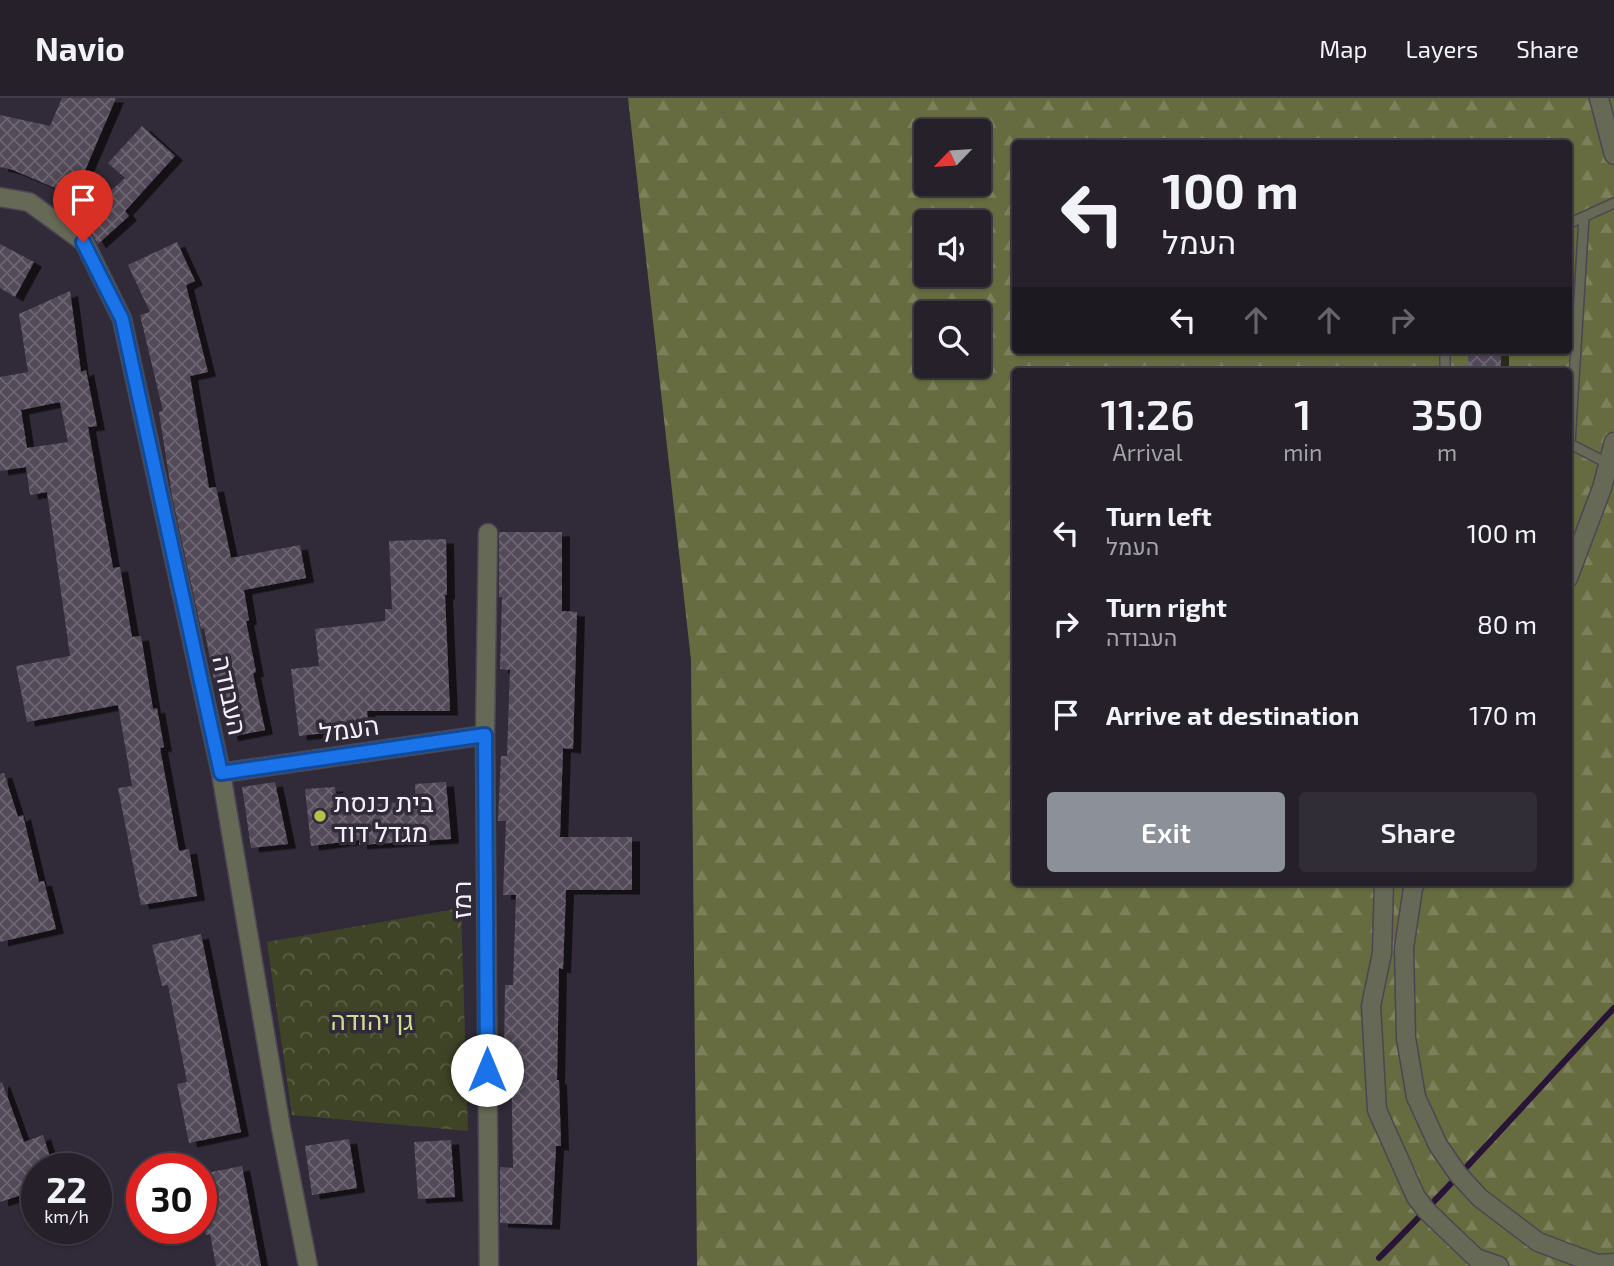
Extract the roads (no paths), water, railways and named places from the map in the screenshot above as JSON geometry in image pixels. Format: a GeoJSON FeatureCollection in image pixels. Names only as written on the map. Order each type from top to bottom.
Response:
{"type":"FeatureCollection","features":[{"type":"Feature","properties":{"kind":"street"},"geometry":{"type":"LineString","coordinates":[[1599,98],[1614,155]]}},
{"type":"Feature","properties":{"kind":"street","name":"העבודה"},"geometry":{"type":"LineString","coordinates":[[0,197],[29,202],[83,242],[122,319],[221,773],[281,1128],[308,1266]]}},
{"type":"Feature","properties":{"kind":"street"},"geometry":{"type":"LineString","coordinates":[[1572,567],[1611,463],[1614,442]]}},
{"type":"Feature","properties":{"kind":"street","name":"רמז"},"geometry":{"type":"LineString","coordinates":[[488,533],[485,735],[489,1266]]}},
{"type":"Feature","properties":{"kind":"street","name":"העמל"},"geometry":{"type":"LineString","coordinates":[[221,773],[485,735]]}},
{"type":"Feature","properties":{"kind":"street"},"geometry":{"type":"LineString","coordinates":[[1384,886],[1382,953],[1371,1006],[1377,1110],[1416,1197],[1426,1210],[1476,1258],[1499,1266]]}},
{"type":"Feature","properties":{"kind":"street"},"geometry":{"type":"LineString","coordinates":[[1414,886],[1404,948],[1406,1038],[1416,1097],[1438,1145],[1458,1174],[1480,1198],[1538,1242],[1597,1264],[1614,1263]]}},
{"type":"Feature","properties":{"kind":"lane"},"geometry":{"type":"LineString","coordinates":[[1572,222],[1614,204]]}},
{"type":"Feature","properties":{"kind":"lane"},"geometry":{"type":"LineString","coordinates":[[1572,399],[1584,217]]}},
{"type":"Feature","properties":{"kind":"lane"},"geometry":{"type":"LineString","coordinates":[[1572,445],[1611,463]]}},
{"type":"Feature","properties":{"kind":"waterway"},"geometry":{"type":"LineString","coordinates":[[1379,1258],[1614,1008]]}},
{"type":"Feature","properties":{"kind":"place","name":"בית כנסת מגדל דוד"},"geometry":{"type":"Point","coordinates":[320,816]}},
{"type":"Feature","properties":{"kind":"park label","name":"גן יהודה"},"geometry":{"type":"Point","coordinates":[372,1019]}}]}
